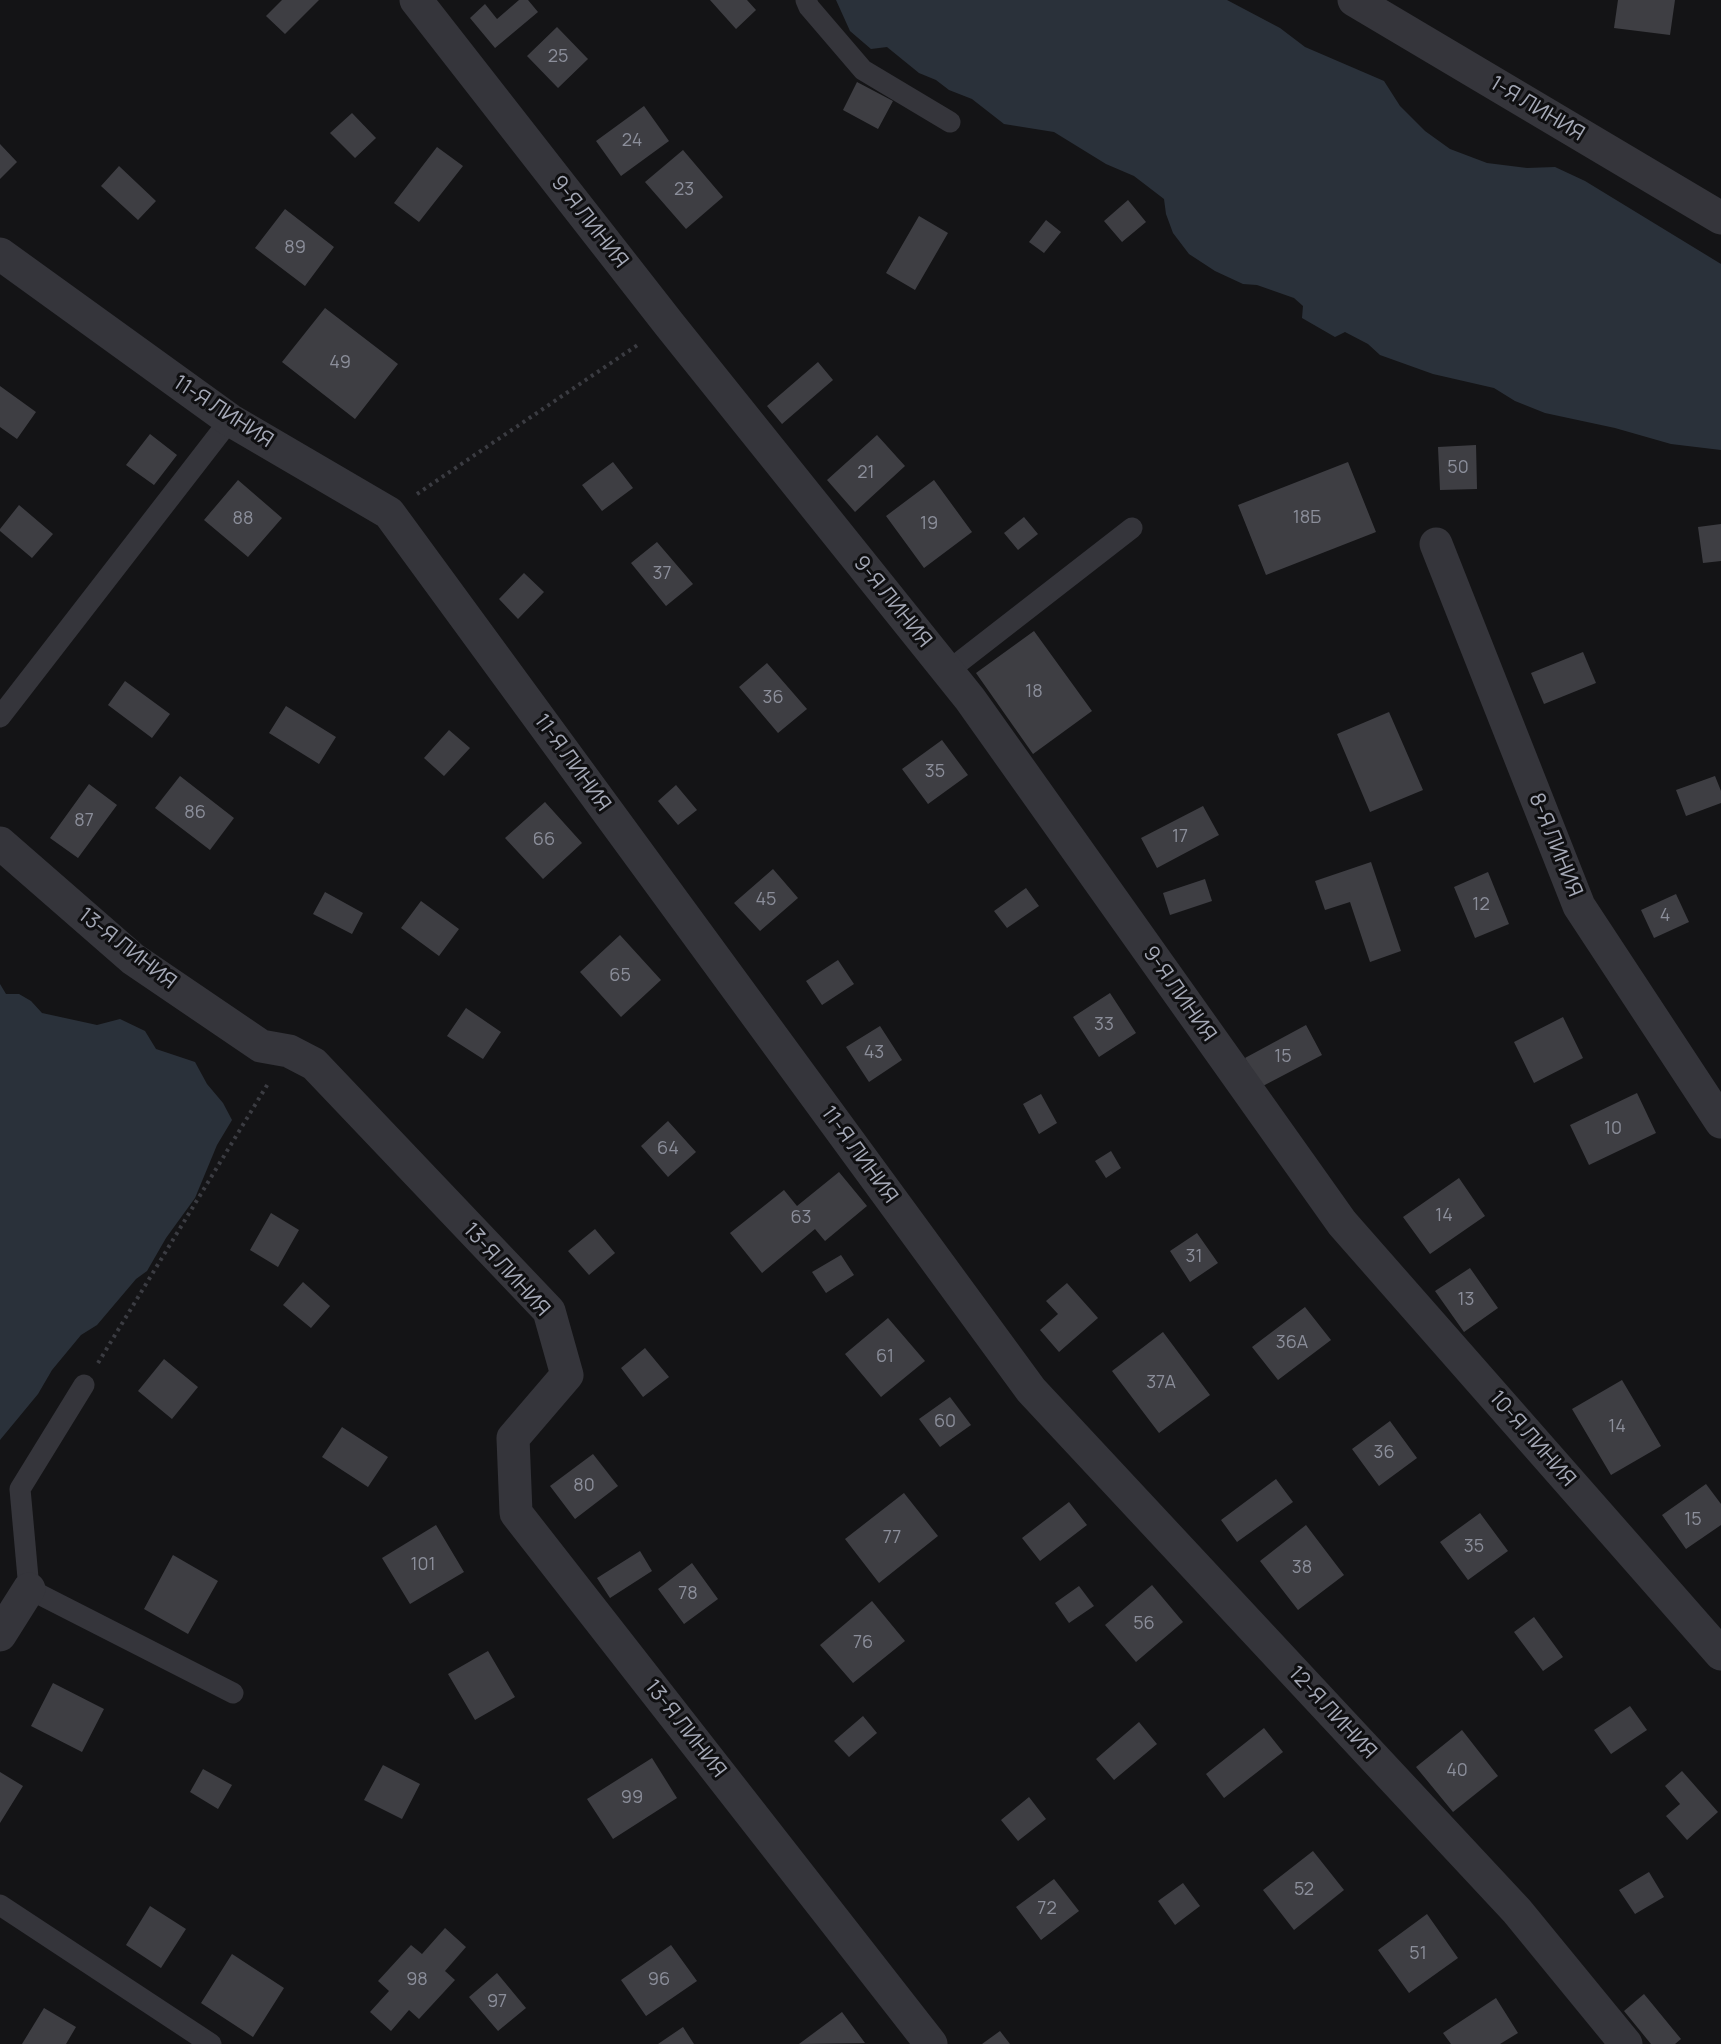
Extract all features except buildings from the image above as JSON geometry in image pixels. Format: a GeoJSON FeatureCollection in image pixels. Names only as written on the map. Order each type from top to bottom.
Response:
{"type":"FeatureCollection","features":[{"type":"Feature","properties":{"kind":"street","name":"9-Я ЛИНИЯ"},"geometry":{"type":"LineString","coordinates":[[416,0],[669,324],[970,699],[1342,1223]]}},
{"type":"Feature","properties":{"kind":"street","name":"1-Я ЛИНИЯ"},"geometry":{"type":"LineString","coordinates":[[1354,0],[1721,218]]}},
{"type":"Feature","properties":{"kind":"street","name":"11-Я ЛИНИЯ"},"geometry":{"type":"LineString","coordinates":[[0,254],[230,420],[389,513],[1031,1390]]}},
{"type":"Feature","properties":{"kind":"street","name":"8-Я ЛИНИЯ"},"geometry":{"type":"LineString","coordinates":[[1436,544],[1579,906],[1721,1122]]}},
{"type":"Feature","properties":{"kind":"street","name":"13-Я ЛИНИЯ"},"geometry":{"type":"LineString","coordinates":[[0,843],[133,959],[261,1046],[289,1051],[314,1064],[549,1311],[567,1375],[513,1438],[516,1513],[931,2044]]}},
{"type":"Feature","properties":{"kind":"street","name":"10-Я ЛИНИЯ"},"geometry":{"type":"LineString","coordinates":[[1342,1223],[1721,1654]]}},
{"type":"Feature","properties":{"kind":"street","name":"12-Я ЛИНИЯ"},"geometry":{"type":"LineString","coordinates":[[1031,1390],[1517,1911],[1626,2044]]}},
{"type":"Feature","properties":{"kind":"street"},"geometry":{"type":"LineString","coordinates":[[0,1635],[29,1589]]}},
{"type":"Feature","properties":{"kind":"lane"},"geometry":{"type":"LineString","coordinates":[[806,0],[809,7],[863,70],[950,122]]}},
{"type":"Feature","properties":{"kind":"lane"},"geometry":{"type":"LineString","coordinates":[[0,717],[230,420]]}},
{"type":"Feature","properties":{"kind":"lane"},"geometry":{"type":"LineString","coordinates":[[948,671],[1132,528]]}},
{"type":"Feature","properties":{"kind":"lane"},"geometry":{"type":"LineString","coordinates":[[84,1385],[20,1489],[29,1589],[233,1693]]}},
{"type":"Feature","properties":{"kind":"lane"},"geometry":{"type":"LineString","coordinates":[[0,1905],[211,2044]]}},
{"type":"Feature","properties":{"kind":"path"},"geometry":{"type":"LineString","coordinates":[[389,513],[669,324]]}},
{"type":"Feature","properties":{"kind":"path"},"geometry":{"type":"LineString","coordinates":[[84,1385],[289,1051]]}},
{"type":"Feature","properties":{"kind":"shaded area"},"geometry":{"type":"Polygon","coordinates":[[[836,0],[1227,0],[1280,28],[1305,47],[1384,81],[1400,106],[1425,131],[1450,149],[1487,163],[1527,168],[1555,167],[1585,181],[1721,264],[1721,450],[1671,444],[1615,428],[1545,413],[1515,401],[1494,388],[1433,374],[1380,355],[1368,344],[1345,332],[1335,337],[1302,318],[1303,306],[1294,298],[1257,285],[1243,284],[1215,271],[1189,254],[1173,233],[1166,214],[1164,199],[1134,176],[1106,164],[1054,132],[1004,124],[972,99],[949,90],[936,80],[919,73],[887,47],[871,49],[850,31],[836,0]]]}},
{"type":"Feature","properties":{"kind":"shaded area"},"geometry":{"type":"Polygon","coordinates":[[[0,984],[6,994],[19,994],[31,1001],[42,1013],[97,1025],[120,1019],[145,1031],[156,1049],[195,1062],[232,1120],[217,1145],[195,1198],[166,1238],[147,1271],[136,1279],[97,1325],[81,1335],[52,1370],[38,1394],[0,1440],[0,984]]]}}]}
